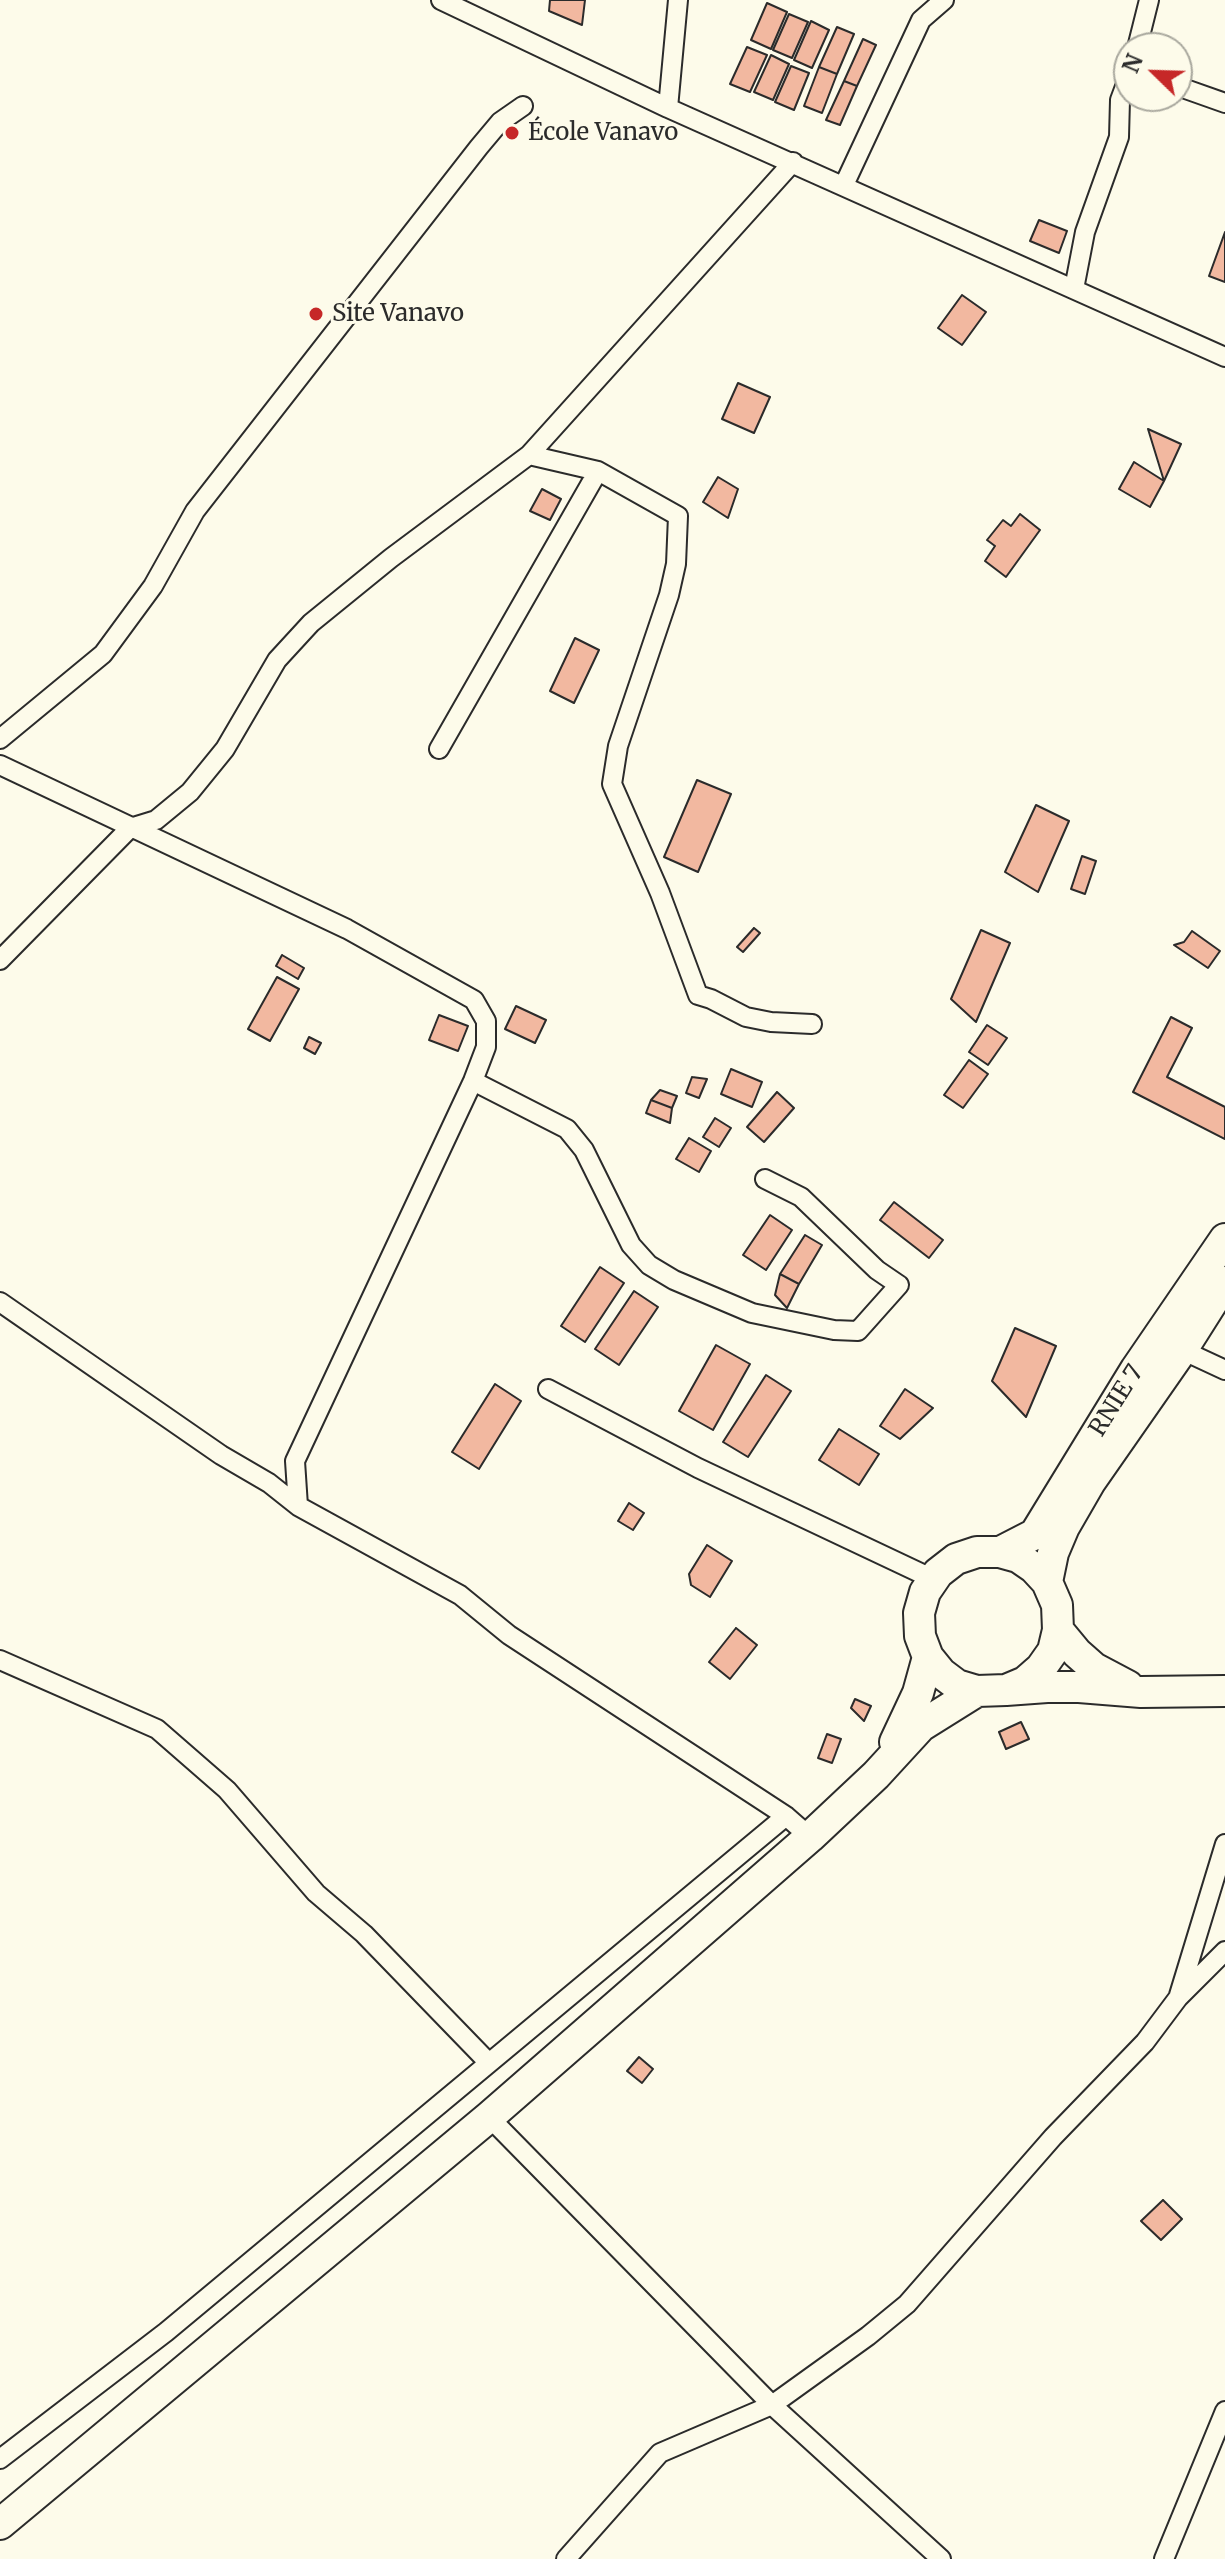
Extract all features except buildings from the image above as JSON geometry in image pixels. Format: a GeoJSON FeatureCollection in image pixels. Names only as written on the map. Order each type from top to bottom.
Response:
{"type":"FeatureCollection","features":[{"type":"Feature","properties":{"kind":"main road","name":"RNIE 7"},"geometry":{"type":"LineString","coordinates":[[933,1579],[956,1559],[977,1552],[1000,1552],[1035,1534],[1136,1369],[1225,1239]]}},
{"type":"Feature","properties":{"kind":"main road","name":"RNIE 7"},"geometry":{"type":"LineString","coordinates":[[1047,1582],[1053,1553],[1064,1527],[1090,1482],[1182,1350],[1225,1282]]}},
{"type":"Feature","properties":{"kind":"main road"},"geometry":{"type":"LineString","coordinates":[[0,2524],[489,2117],[810,1837],[876,1775],[921,1726],[948,1707],[1025,1682],[1041,1668],[1053,1651],[1058,1630],[1057,1605],[1047,1582],[1034,1568],[1018,1557],[1000,1552]]}},
{"type":"Feature","properties":{"kind":"main road"},"geometry":{"type":"LineString","coordinates":[[933,1579],[925,1592],[919,1613],[920,1636],[928,1657],[941,1673],[957,1685],[991,1691],[1079,1687],[1141,1692],[1225,1691]]}},
{"type":"Feature","properties":{"kind":"main road"},"geometry":{"type":"LineString","coordinates":[[1058,1630],[1094,1668],[1141,1692]]}},
{"type":"Feature","properties":{"kind":"main road"},"geometry":{"type":"LineString","coordinates":[[876,1775],[904,1726],[928,1657]]}},
{"type":"Feature","properties":{"kind":"street"},"geometry":{"type":"LineString","coordinates":[[441,0],[668,108],[1225,357]]}},
{"type":"Feature","properties":{"kind":"street"},"geometry":{"type":"LineString","coordinates":[[668,108],[678,0]]}},
{"type":"Feature","properties":{"kind":"street"},"geometry":{"type":"LineString","coordinates":[[844,185],[921,20],[944,0]]}},
{"type":"Feature","properties":{"kind":"street"},"geometry":{"type":"LineString","coordinates":[[1141,32],[1149,0]]}},
{"type":"Feature","properties":{"kind":"street"},"geometry":{"type":"LineString","coordinates":[[1193,92],[1225,103]]}},
{"type":"Feature","properties":{"kind":"street"},"geometry":{"type":"LineString","coordinates":[[0,739],[103,654],[153,586],[195,511],[470,159],[500,122],[523,106]]}},
{"type":"Feature","properties":{"kind":"street"},"geometry":{"type":"LineString","coordinates":[[1074,289],[1085,232],[1119,137],[1123,112]]}},
{"type":"Feature","properties":{"kind":"street"},"geometry":{"type":"LineString","coordinates":[[0,960],[130,828],[156,820],[190,792],[225,749],[277,660],[311,623],[391,558],[529,455],[793,162]]}},
{"type":"Feature","properties":{"kind":"street"},"geometry":{"type":"LineString","coordinates":[[529,455],[598,471],[678,516],[676,564],[669,595],[618,746],[612,784],[660,893],[698,995],[746,1017],[812,1024]]}},
{"type":"Feature","properties":{"kind":"street"},"geometry":{"type":"LineString","coordinates":[[439,749],[598,471]]}},
{"type":"Feature","properties":{"kind":"street"},"geometry":{"type":"LineString","coordinates":[[0,765],[347,929],[474,1000],[486,1021],[486,1047],[473,1081],[295,1461],[298,1506]]}},
{"type":"Feature","properties":{"kind":"street"},"geometry":{"type":"LineString","coordinates":[[473,1081],[567,1129],[584,1150],[631,1245],[649,1265],[674,1280],[752,1313],[834,1330],[858,1331],[899,1285],[877,1270],[808,1202],[765,1179]]}},
{"type":"Feature","properties":{"kind":"street"},"geometry":{"type":"LineString","coordinates":[[1,1305],[221,1455],[269,1483],[298,1506],[460,1595],[509,1635],[786,1816],[810,1837]]}},
{"type":"Feature","properties":{"kind":"street"},"geometry":{"type":"LineString","coordinates":[[1182,1350],[1225,1370]]}},
{"type":"Feature","properties":{"kind":"street"},"geometry":{"type":"LineString","coordinates":[[548,1389],[698,1468],[933,1579]]}},
{"type":"Feature","properties":{"kind":"street"},"geometry":{"type":"LineString","coordinates":[[0,1660],[157,1729],[227,1790],[316,1893],[364,1934],[489,2063]]}},
{"type":"Feature","properties":{"kind":"street"},"geometry":{"type":"LineString","coordinates":[[0,2459],[166,2332],[786,1816]]}},
{"type":"Feature","properties":{"kind":"street"},"geometry":{"type":"LineString","coordinates":[[1178,1998],[1225,1844]]}},
{"type":"Feature","properties":{"kind":"street"},"geometry":{"type":"LineString","coordinates":[[566,2559],[660,2453],[772,2405],[907,2304],[1053,2137],[1145,2042],[1178,1998],[1225,1951]]}},
{"type":"Feature","properties":{"kind":"street"},"geometry":{"type":"LineString","coordinates":[[489,2117],[772,2405],[941,2559]]}},
{"type":"Feature","properties":{"kind":"street"},"geometry":{"type":"LineString","coordinates":[[1164,2559],[1225,2411]]}},
{"type":"Feature","properties":{"kind":"place","name":"École Vanavo"},"geometry":{"type":"Point","coordinates":[512,133]}},
{"type":"Feature","properties":{"kind":"place","name":"Site Vanavo"},"geometry":{"type":"Point","coordinates":[316,314]}}]}
